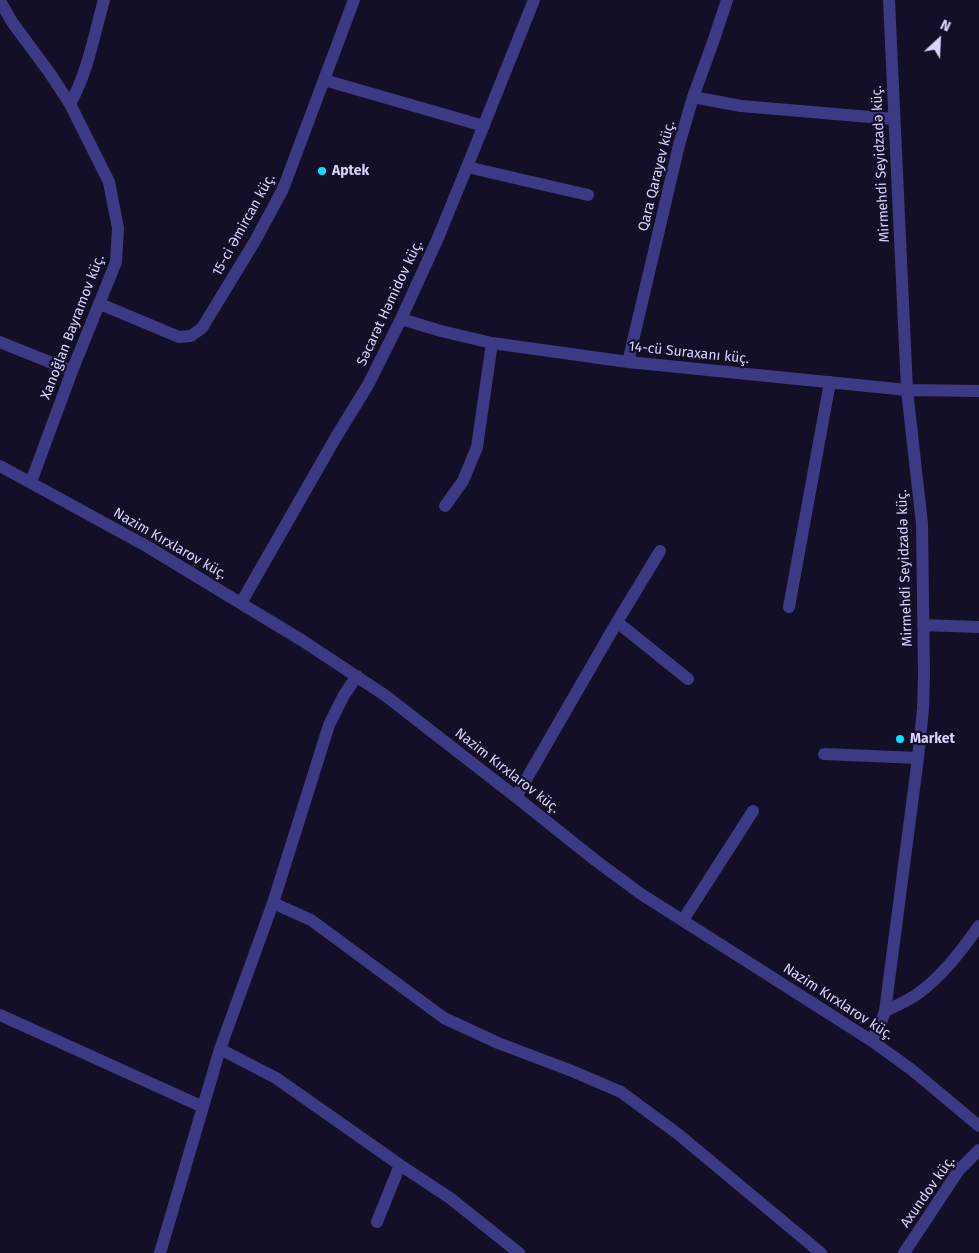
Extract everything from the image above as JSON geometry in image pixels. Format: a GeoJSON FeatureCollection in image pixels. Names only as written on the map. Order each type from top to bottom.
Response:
{"type":"FeatureCollection","features":[{"type":"Feature","properties":{"kind":"street","name":"Xanoğlan Bayramov küç."},"geometry":{"type":"LineString","coordinates":[[0,0],[12,22],[70,104],[108,182],[118,228],[116,262],[72,371],[31,482]]}},
{"type":"Feature","properties":{"kind":"street"},"geometry":{"type":"LineString","coordinates":[[70,104],[79,89],[85,72],[104,0]]}},
{"type":"Feature","properties":{"kind":"street","name":"15-ci Əmircan küç."},"geometry":{"type":"LineString","coordinates":[[100,304],[179,337],[191,336],[202,328],[255,241],[283,189],[354,0]]}},
{"type":"Feature","properties":{"kind":"street","name":"Səcarət Həmidov küç."},"geometry":{"type":"LineString","coordinates":[[241,603],[368,385],[401,319],[438,238],[534,0]]}},
{"type":"Feature","properties":{"kind":"street","name":"Qara Qarayev küç."},"geometry":{"type":"LineString","coordinates":[[628,362],[678,145],[726,0]]}},
{"type":"Feature","properties":{"kind":"street","name":"Mirmehdi Seyidzadə küç."},"geometry":{"type":"LineString","coordinates":[[872,1040],[886,1011],[918,758],[923,700],[922,524],[907,390],[888,0]]}},
{"type":"Feature","properties":{"kind":"street"},"geometry":{"type":"LineString","coordinates":[[324,80],[484,126]]}},
{"type":"Feature","properties":{"kind":"street"},"geometry":{"type":"LineString","coordinates":[[693,97],[740,106],[894,119]]}},
{"type":"Feature","properties":{"kind":"street"},"geometry":{"type":"LineString","coordinates":[[467,167],[588,195]]}},
{"type":"Feature","properties":{"kind":"street","name":"14-cü Suraxanı küç."},"geometry":{"type":"LineString","coordinates":[[401,319],[440,331],[492,343],[628,362],[907,390],[979,391]]}},
{"type":"Feature","properties":{"kind":"street"},"geometry":{"type":"LineString","coordinates":[[0,342],[72,371]]}},
{"type":"Feature","properties":{"kind":"street"},"geometry":{"type":"LineString","coordinates":[[445,506],[463,481],[477,447],[492,343]]}},
{"type":"Feature","properties":{"kind":"street"},"geometry":{"type":"LineString","coordinates":[[789,607],[830,382]]}},
{"type":"Feature","properties":{"kind":"street","name":"Nazim Kırxlarov küç."},"geometry":{"type":"LineString","coordinates":[[0,466],[148,546],[386,696],[516,796],[595,860],[642,894],[872,1040],[912,1070],[979,1126]]}},
{"type":"Feature","properties":{"kind":"street"},"geometry":{"type":"LineString","coordinates":[[516,796],[660,551]]}},
{"type":"Feature","properties":{"kind":"street"},"geometry":{"type":"LineString","coordinates":[[617,622],[688,679]]}},
{"type":"Feature","properties":{"kind":"street"},"geometry":{"type":"LineString","coordinates":[[923,626],[979,627]]}},
{"type":"Feature","properties":{"kind":"street"},"geometry":{"type":"LineString","coordinates":[[160,1253],[220,1050],[273,903],[329,725],[356,676]]}},
{"type":"Feature","properties":{"kind":"street"},"geometry":{"type":"LineString","coordinates":[[824,754],[918,758]]}},
{"type":"Feature","properties":{"kind":"street"},"geometry":{"type":"LineString","coordinates":[[683,920],[753,811]]}},
{"type":"Feature","properties":{"kind":"street"},"geometry":{"type":"LineString","coordinates":[[273,903],[311,920],[444,1018],[498,1043],[621,1092],[678,1134],[820,1253]]}},
{"type":"Feature","properties":{"kind":"street"},"geometry":{"type":"LineString","coordinates":[[886,1011],[916,995],[938,978],[979,926]]}},
{"type":"Feature","properties":{"kind":"street"},"geometry":{"type":"LineString","coordinates":[[0,1015],[203,1107]]}},
{"type":"Feature","properties":{"kind":"street"},"geometry":{"type":"LineString","coordinates":[[220,1050],[276,1078],[450,1198],[518,1253]]}},
{"type":"Feature","properties":{"kind":"street","name":"Axundov küç."},"geometry":{"type":"LineString","coordinates":[[904,1253],[958,1170],[979,1150]]}},
{"type":"Feature","properties":{"kind":"street"},"geometry":{"type":"LineString","coordinates":[[377,1222],[400,1165]]}},
{"type":"Feature","properties":{"kind":"place","name":"Aptek"},"geometry":{"type":"Point","coordinates":[322,171]}},
{"type":"Feature","properties":{"kind":"place","name":"Market"},"geometry":{"type":"Point","coordinates":[900,739]}}]}
